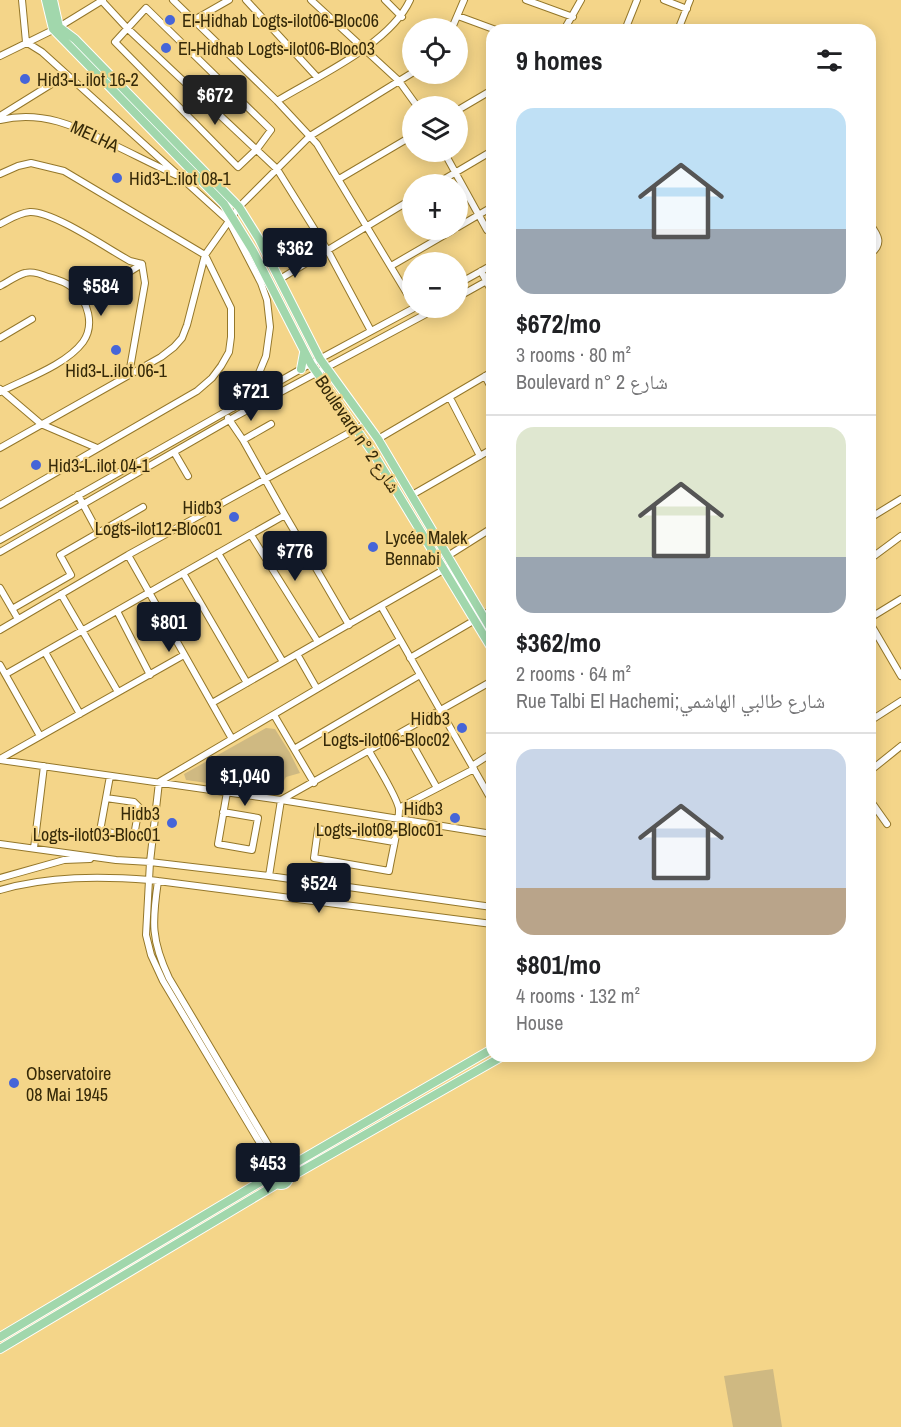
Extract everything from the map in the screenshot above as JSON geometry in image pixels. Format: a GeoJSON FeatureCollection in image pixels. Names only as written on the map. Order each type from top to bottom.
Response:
{"type":"FeatureCollection","features":[{"type":"Feature","properties":{"kind":"main road"},"geometry":{"type":"LineString","coordinates":[[46,0],[56,28]]}},
{"type":"Feature","properties":{"kind":"main road"},"geometry":{"type":"LineString","coordinates":[[53,0],[56,28]]}},
{"type":"Feature","properties":{"kind":"main road","name":"Boulevard n° شارع 2"},"geometry":{"type":"LineString","coordinates":[[56,28],[75,39],[239,207],[280,279],[320,359],[378,439],[412,495],[452,565],[486,635]]}},
{"type":"Feature","properties":{"kind":"main road","name":"Boulevard n° شارع 2"},"geometry":{"type":"LineString","coordinates":[[56,28],[224,204],[230,219],[253,251],[310,364],[375,456],[443,570],[486,625]]}},
{"type":"Feature","properties":{"kind":"main road"},"geometry":{"type":"LineString","coordinates":[[301,369],[304,352]]}},
{"type":"Feature","properties":{"kind":"main road"},"geometry":{"type":"LineString","coordinates":[[0,1336],[279,1170],[486,1052]]}},
{"type":"Feature","properties":{"kind":"main road"},"geometry":{"type":"LineString","coordinates":[[0,1349],[277,1184],[285,1184],[289,1178],[492,1062]]}},
{"type":"Feature","properties":{"kind":"main road"},"geometry":{"type":"LineString","coordinates":[[279,1170],[288,1173],[289,1178]]}},
{"type":"Feature","properties":{"kind":"main road"},"geometry":{"type":"LineString","coordinates":[[277,1184],[279,1170]]}},
{"type":"Feature","properties":{"kind":"street"},"geometry":{"type":"LineString","coordinates":[[22,0],[26,42]]}},
{"type":"Feature","properties":{"kind":"street"},"geometry":{"type":"LineString","coordinates":[[0,56],[56,28],[103,0],[127,28],[277,169],[328,251],[371,331]]}},
{"type":"Feature","properties":{"kind":"street"},"geometry":{"type":"LineString","coordinates":[[173,0],[310,136],[339,179],[366,228],[402,285]]}},
{"type":"Feature","properties":{"kind":"street"},"geometry":{"type":"LineString","coordinates":[[194,20],[229,0]]}},
{"type":"Feature","properties":{"kind":"street"},"geometry":{"type":"LineString","coordinates":[[246,0],[317,77]]}},
{"type":"Feature","properties":{"kind":"street"},"geometry":{"type":"LineString","coordinates":[[311,0],[399,81],[410,96]]}},
{"type":"Feature","properties":{"kind":"street"},"geometry":{"type":"LineString","coordinates":[[385,0],[402,16]]}},
{"type":"Feature","properties":{"kind":"street"},"geometry":{"type":"LineString","coordinates":[[277,101],[364,49],[390,29],[402,16],[410,0]]}},
{"type":"Feature","properties":{"kind":"street"},"geometry":{"type":"LineString","coordinates":[[457,18],[464,0]]}},
{"type":"Feature","properties":{"kind":"street"},"geometry":{"type":"LineString","coordinates":[[526,0],[573,17]]}},
{"type":"Feature","properties":{"kind":"street"},"geometry":{"type":"LineString","coordinates":[[568,24],[581,0]]}},
{"type":"Feature","properties":{"kind":"street"},"geometry":{"type":"LineString","coordinates":[[627,24],[637,0]]}},
{"type":"Feature","properties":{"kind":"street"},"geometry":{"type":"LineString","coordinates":[[664,0],[687,9]]}},
{"type":"Feature","properties":{"kind":"street"},"geometry":{"type":"LineString","coordinates":[[681,24],[690,0]]}},
{"type":"Feature","properties":{"kind":"street"},"geometry":{"type":"LineString","coordinates":[[146,8],[271,130],[257,149],[238,167],[115,42],[146,8]]}},
{"type":"Feature","properties":{"kind":"street"},"geometry":{"type":"LineString","coordinates":[[458,15],[486,26]]}},
{"type":"Feature","properties":{"kind":"street"},"geometry":{"type":"LineString","coordinates":[[26,42],[42,52],[230,219],[261,283],[267,300],[270,327],[266,356],[259,373],[247,394],[233,408]]}},
{"type":"Feature","properties":{"kind":"street"},"geometry":{"type":"LineString","coordinates":[[0,118],[66,75]]}},
{"type":"Feature","properties":{"kind":"street"},"geometry":{"type":"LineString","coordinates":[[0,448],[174,348],[188,325],[205,255],[239,207],[310,136],[402,79]]}},
{"type":"Feature","properties":{"kind":"street"},"geometry":{"type":"LineString","coordinates":[[468,104],[486,94]]}},
{"type":"Feature","properties":{"kind":"street","name":"MELHA"},"geometry":{"type":"LineString","coordinates":[[0,118],[30,116],[71,124],[184,179]]}},
{"type":"Feature","properties":{"kind":"street"},"geometry":{"type":"LineString","coordinates":[[339,179],[402,142]]}},
{"type":"Feature","properties":{"kind":"street"},"geometry":{"type":"LineString","coordinates":[[452,174],[486,154]]}},
{"type":"Feature","properties":{"kind":"street"},"geometry":{"type":"LineString","coordinates":[[450,162],[486,228]]}},
{"type":"Feature","properties":{"kind":"street"},"geometry":{"type":"LineString","coordinates":[[0,174],[31,163],[64,171],[205,255],[231,308],[229,351],[212,378],[197,391],[0,505]]}},
{"type":"Feature","properties":{"kind":"street"},"geometry":{"type":"LineString","coordinates":[[280,279],[402,205]]}},
{"type":"Feature","properties":{"kind":"street"},"geometry":{"type":"LineString","coordinates":[[468,221],[486,210]]}},
{"type":"Feature","properties":{"kind":"street"},"geometry":{"type":"LineString","coordinates":[[0,224],[24,213],[49,215],[130,261],[141,264]]}},
{"type":"Feature","properties":{"kind":"street"},"geometry":{"type":"LineString","coordinates":[[876,232],[879,240],[876,249]]}},
{"type":"Feature","properties":{"kind":"street"},"geometry":{"type":"LineString","coordinates":[[391,266],[436,240]]}},
{"type":"Feature","properties":{"kind":"street"},"geometry":{"type":"LineString","coordinates":[[129,374],[145,283],[141,264]]}},
{"type":"Feature","properties":{"kind":"street"},"geometry":{"type":"LineString","coordinates":[[83,301],[141,264]]}},
{"type":"Feature","properties":{"kind":"street"},"geometry":{"type":"LineString","coordinates":[[468,278],[486,268]]}},
{"type":"Feature","properties":{"kind":"street"},"geometry":{"type":"LineString","coordinates":[[481,271],[486,276]]}},
{"type":"Feature","properties":{"kind":"street"},"geometry":{"type":"LineString","coordinates":[[0,285],[26,273],[37,273],[71,286],[83,301],[90,320],[83,342],[66,358],[0,391],[41,424],[97,448]]}},
{"type":"Feature","properties":{"kind":"street"},"geometry":{"type":"LineString","coordinates":[[468,291],[486,281]]}},
{"type":"Feature","properties":{"kind":"street"},"geometry":{"type":"LineString","coordinates":[[0,540],[301,369],[402,315]]}},
{"type":"Feature","properties":{"kind":"street"},"geometry":{"type":"LineString","coordinates":[[0,552],[230,420],[417,318]]}},
{"type":"Feature","properties":{"kind":"street"},"geometry":{"type":"LineString","coordinates":[[0,338],[33,319]]}},
{"type":"Feature","properties":{"kind":"street"},"geometry":{"type":"LineString","coordinates":[[378,439],[485,376]]}},
{"type":"Feature","properties":{"kind":"street"},"geometry":{"type":"LineString","coordinates":[[450,398],[480,456]]}},
{"type":"Feature","properties":{"kind":"street"},"geometry":{"type":"LineString","coordinates":[[226,413],[349,625]]}},
{"type":"Feature","properties":{"kind":"street"},"geometry":{"type":"LineString","coordinates":[[0,630],[128,555],[367,423]]}},
{"type":"Feature","properties":{"kind":"street"},"geometry":{"type":"LineString","coordinates":[[243,440],[271,424]]}},
{"type":"Feature","properties":{"kind":"street"},"geometry":{"type":"LineString","coordinates":[[174,452],[188,476]]}},
{"type":"Feature","properties":{"kind":"street"},"geometry":{"type":"LineString","coordinates":[[412,495],[486,453]]}},
{"type":"Feature","properties":{"kind":"street"},"geometry":{"type":"LineString","coordinates":[[78,495],[98,532]]}},
{"type":"Feature","properties":{"kind":"street"},"geometry":{"type":"LineString","coordinates":[[876,515],[901,500]]}},
{"type":"Feature","properties":{"kind":"street"},"geometry":{"type":"LineString","coordinates":[[12,609],[71,575],[60,555],[142,507]]}},
{"type":"Feature","properties":{"kind":"street"},"geometry":{"type":"LineString","coordinates":[[6,674],[285,515]]}},
{"type":"Feature","properties":{"kind":"street"},"geometry":{"type":"LineString","coordinates":[[446,557],[486,532]]}},
{"type":"Feature","properties":{"kind":"street"},"geometry":{"type":"LineString","coordinates":[[251,535],[318,642]]}},
{"type":"Feature","properties":{"kind":"street"},"geometry":{"type":"LineString","coordinates":[[876,555],[901,536]]}},
{"type":"Feature","properties":{"kind":"street"},"geometry":{"type":"LineString","coordinates":[[218,553],[283,662]]}},
{"type":"Feature","properties":{"kind":"street"},"geometry":{"type":"LineString","coordinates":[[128,555],[232,739]]}},
{"type":"Feature","properties":{"kind":"street"},"geometry":{"type":"LineString","coordinates":[[212,703],[452,565]]}},
{"type":"Feature","properties":{"kind":"street"},"geometry":{"type":"LineString","coordinates":[[183,573],[247,683]]}},
{"type":"Feature","properties":{"kind":"street"},"geometry":{"type":"LineString","coordinates":[[0,588],[18,619]]}},
{"type":"Feature","properties":{"kind":"street"},"geometry":{"type":"LineString","coordinates":[[61,594],[118,692]]}},
{"type":"Feature","properties":{"kind":"street"},"geometry":{"type":"LineString","coordinates":[[876,614],[901,599]]}},
{"type":"Feature","properties":{"kind":"street"},"geometry":{"type":"LineString","coordinates":[[381,606],[486,791]]}},
{"type":"Feature","properties":{"kind":"street"},"geometry":{"type":"LineString","coordinates":[[117,611],[150,675]]}},
{"type":"Feature","properties":{"kind":"street"},"geometry":{"type":"LineString","coordinates":[[410,658],[486,614]]}},
{"type":"Feature","properties":{"kind":"street"},"geometry":{"type":"LineString","coordinates":[[876,633],[901,676]]}},
{"type":"Feature","properties":{"kind":"street"},"geometry":{"type":"LineString","coordinates":[[159,783],[400,640]]}},
{"type":"Feature","properties":{"kind":"street"},"geometry":{"type":"LineString","coordinates":[[45,652],[80,714]]}},
{"type":"Feature","properties":{"kind":"street"},"geometry":{"type":"LineString","coordinates":[[297,654],[317,689]]}},
{"type":"Feature","properties":{"kind":"street"},"geometry":{"type":"LineString","coordinates":[[0,760],[184,655]]}},
{"type":"Feature","properties":{"kind":"street"},"geometry":{"type":"LineString","coordinates":[[0,665],[40,736]]}},
{"type":"Feature","properties":{"kind":"street"},"geometry":{"type":"LineString","coordinates":[[294,749],[420,675]]}},
{"type":"Feature","properties":{"kind":"street"},"geometry":{"type":"LineString","coordinates":[[281,800],[486,685]]}},
{"type":"Feature","properties":{"kind":"street"},"geometry":{"type":"LineString","coordinates":[[876,717],[901,701]]}},
{"type":"Feature","properties":{"kind":"street"},"geometry":{"type":"LineString","coordinates":[[274,714],[314,783]]}},
{"type":"Feature","properties":{"kind":"street"},"geometry":{"type":"LineString","coordinates":[[405,731],[437,788]]}},
{"type":"Feature","properties":{"kind":"street"},"geometry":{"type":"LineString","coordinates":[[876,766],[901,746]]}},
{"type":"Feature","properties":{"kind":"street"},"geometry":{"type":"LineString","coordinates":[[369,752],[399,808],[398,819],[394,842],[389,870],[314,858],[318,829],[394,842]]}},
{"type":"Feature","properties":{"kind":"street"},"geometry":{"type":"LineString","coordinates":[[399,808],[473,768],[486,758]]}},
{"type":"Feature","properties":{"kind":"street"},"geometry":{"type":"LineString","coordinates":[[0,760],[281,800],[486,833]]}},
{"type":"Feature","properties":{"kind":"street"},"geometry":{"type":"LineString","coordinates":[[34,848],[44,766]]}},
{"type":"Feature","properties":{"kind":"street"},"geometry":{"type":"LineString","coordinates":[[106,798],[135,802],[139,807],[134,836],[100,831],[106,798],[110,776]]}},
{"type":"Feature","properties":{"kind":"street"},"geometry":{"type":"LineString","coordinates":[[159,783],[150,862],[146,935],[151,955],[163,981],[279,1170]]}},
{"type":"Feature","properties":{"kind":"street"},"geometry":{"type":"LineString","coordinates":[[223,812],[258,818],[252,850],[218,844],[223,812],[227,792]]}},
{"type":"Feature","properties":{"kind":"street"},"geometry":{"type":"LineString","coordinates":[[269,876],[281,800]]}},
{"type":"Feature","properties":{"kind":"street"},"geometry":{"type":"LineString","coordinates":[[876,808],[887,824]]}},
{"type":"Feature","properties":{"kind":"street"},"geometry":{"type":"LineString","coordinates":[[0,844],[269,876],[486,906]]}},
{"type":"Feature","properties":{"kind":"street"},"geometry":{"type":"LineString","coordinates":[[0,878],[64,860],[106,858]]}},
{"type":"Feature","properties":{"kind":"street"},"geometry":{"type":"LineString","coordinates":[[0,890],[22,884],[60,879],[150,880],[486,923]]}},
{"type":"Feature","properties":{"kind":"street"},"geometry":{"type":"LineString","coordinates":[[158,881],[153,933],[158,954],[169,978],[279,1170]]}},
{"type":"Feature","properties":{"kind":"shaded area"},"geometry":{"type":"Polygon","coordinates":[[[266,728],[275,729],[300,773],[286,777],[277,793],[186,780],[184,774],[266,728]]]}},
{"type":"Feature","properties":{"kind":"shaded area"},"geometry":{"type":"Polygon","coordinates":[[[773,1369],[782,1427],[733,1427],[724,1376],[773,1369]]]}},
{"type":"Feature","properties":{"kind":"place","name":"El-Hidhab Logts-ilot06-Bloc06"},"geometry":{"type":"Point","coordinates":[170,20]}},
{"type":"Feature","properties":{"kind":"place","name":"El-Hidhab Logts-ilot06-Bloc03"},"geometry":{"type":"Point","coordinates":[166,48]}},
{"type":"Feature","properties":{"kind":"place","name":"Hid3-L.ilot 16-2"},"geometry":{"type":"Point","coordinates":[25,79]}},
{"type":"Feature","properties":{"kind":"place","name":"Hid3-L.ilot 08-1"},"geometry":{"type":"Point","coordinates":[117,178]}},
{"type":"Feature","properties":{"kind":"place","name":"Hid3-L.ilot 06-1"},"geometry":{"type":"Point","coordinates":[116,350]}},
{"type":"Feature","properties":{"kind":"place","name":"Hid3-L.ilot 04-1"},"geometry":{"type":"Point","coordinates":[36,465]}},
{"type":"Feature","properties":{"kind":"place","name":"Hidb3 Logts-ilot12-Bloc01"},"geometry":{"type":"Point","coordinates":[234,517]}},
{"type":"Feature","properties":{"kind":"place","name":"Lycée Malek Bennabi"},"geometry":{"type":"Point","coordinates":[373,547]}},
{"type":"Feature","properties":{"kind":"place","name":"Hidb3 Logts-ilot06-Bloc02"},"geometry":{"type":"Point","coordinates":[462,728]}},
{"type":"Feature","properties":{"kind":"place","name":"Hidb3 Logts-ilot08-Bloc01"},"geometry":{"type":"Point","coordinates":[455,818]}},
{"type":"Feature","properties":{"kind":"place","name":"Hidb3 Logts-ilot03-Bloc01"},"geometry":{"type":"Point","coordinates":[172,823]}},
{"type":"Feature","properties":{"kind":"place","name":"Observatoire 08 Mai 1945"},"geometry":{"type":"Point","coordinates":[14,1083]}}]}
